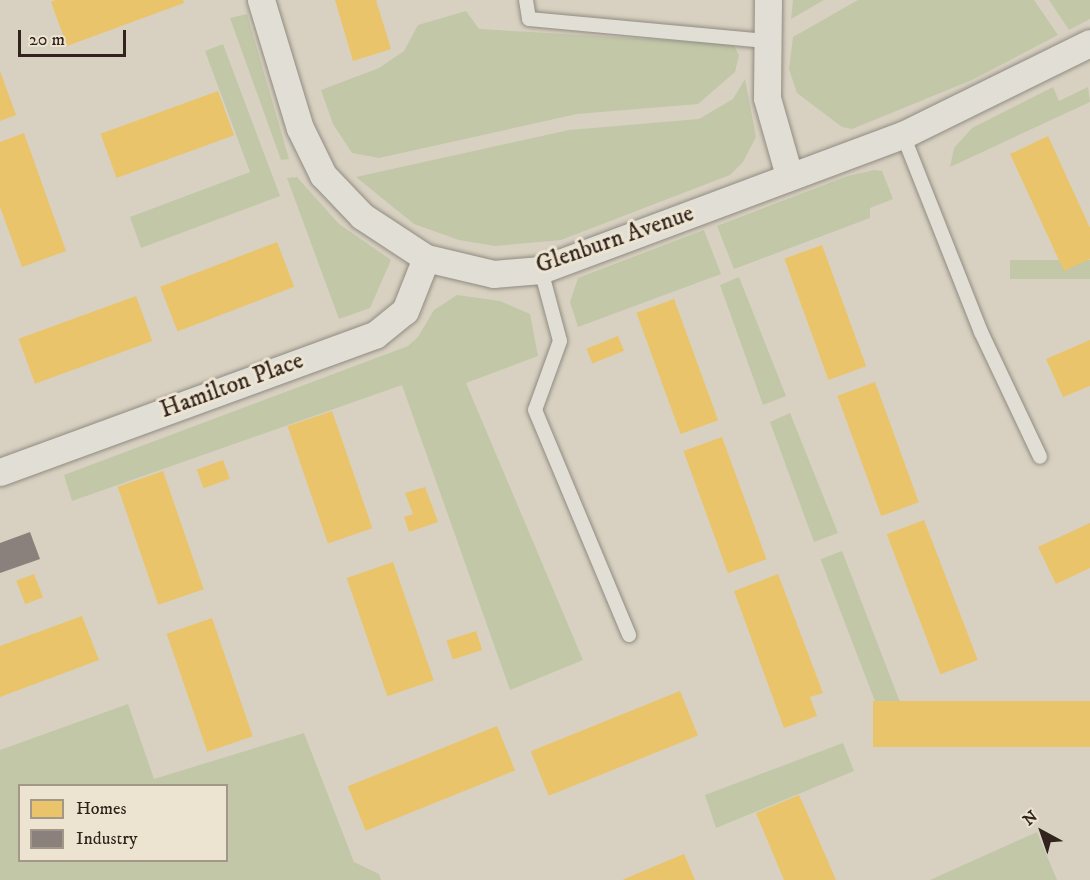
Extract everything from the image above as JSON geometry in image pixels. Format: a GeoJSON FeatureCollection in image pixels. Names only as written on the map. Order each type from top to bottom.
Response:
{"type":"FeatureCollection","features":[{"type":"Feature","properties":{"kind":"street","name":"Glenburn Avenue"},"geometry":{"type":"LineString","coordinates":[[261,0],[300,128],[323,175],[362,216],[426,258],[493,274],[541,270],[789,175],[903,135],[1090,43]]}},
{"type":"Feature","properties":{"kind":"street"},"geometry":{"type":"LineString","coordinates":[[768,0],[767,98],[789,175]]}},
{"type":"Feature","properties":{"kind":"street","name":"Hamilton Place"},"geometry":{"type":"LineString","coordinates":[[0,472],[375,335],[405,311],[426,258]]}},
{"type":"Feature","properties":{"kind":"lane"},"geometry":{"type":"LineString","coordinates":[[526,0],[530,19],[766,41]]}},
{"type":"Feature","properties":{"kind":"lane"},"geometry":{"type":"LineString","coordinates":[[903,135],[981,332],[1040,457]]}},
{"type":"Feature","properties":{"kind":"lane"},"geometry":{"type":"LineString","coordinates":[[541,270],[560,341],[535,410],[629,635]]}},
{"type":"Feature","properties":{"kind":"green space"},"geometry":{"type":"Polygon","coordinates":[[[793,0],[824,0],[791,19],[793,0]]]}},
{"type":"Feature","properties":{"kind":"green space"},"geometry":{"type":"Polygon","coordinates":[[[858,0],[1034,0],[1058,35],[972,80],[852,129],[842,127],[797,93],[789,69],[793,37],[858,0]]]}},
{"type":"Feature","properties":{"kind":"green space"},"geometry":{"type":"Polygon","coordinates":[[[1049,0],[1090,0],[1090,19],[1069,30],[1049,0]]]}},
{"type":"Feature","properties":{"kind":"green space"},"geometry":{"type":"Polygon","coordinates":[[[466,11],[479,29],[733,44],[739,55],[735,72],[698,104],[577,114],[379,158],[352,153],[333,124],[321,90],[379,68],[404,51],[418,25],[466,11]]]}},
{"type":"Feature","properties":{"kind":"green space"},"geometry":{"type":"Polygon","coordinates":[[[247,14],[289,159],[281,160],[230,18],[247,14]]]}},
{"type":"Feature","properties":{"kind":"green space"},"geometry":{"type":"Polygon","coordinates":[[[223,44],[280,196],[141,248],[130,217],[250,172],[205,51],[223,44]]]}},
{"type":"Feature","properties":{"kind":"green space"},"geometry":{"type":"Polygon","coordinates":[[[745,79],[756,137],[743,162],[730,175],[561,240],[495,246],[459,240],[414,224],[356,177],[569,130],[699,119],[733,99],[745,79]]]}},
{"type":"Feature","properties":{"kind":"green space"},"geometry":{"type":"Polygon","coordinates":[[[1053,87],[1059,101],[1088,87],[1090,102],[950,167],[954,148],[972,128],[1053,87]]]}},
{"type":"Feature","properties":{"kind":"green space"},"geometry":{"type":"Polygon","coordinates":[[[874,170],[882,171],[893,199],[870,208],[870,218],[734,269],[717,226],[848,176],[874,170]]]}},
{"type":"Feature","properties":{"kind":"green space"},"geometry":{"type":"Polygon","coordinates":[[[297,177],[339,224],[391,260],[370,308],[339,319],[287,178],[297,177]]]}},
{"type":"Feature","properties":{"kind":"green space"},"geometry":{"type":"Polygon","coordinates":[[[704,230],[721,274],[578,327],[570,302],[578,278],[704,230]]]}},
{"type":"Feature","properties":{"kind":"green space"},"geometry":{"type":"Polygon","coordinates":[[[1010,260],[1090,260],[1090,279],[1010,279],[1010,260]]]}},
{"type":"Feature","properties":{"kind":"green space"},"geometry":{"type":"Polygon","coordinates":[[[739,277],[786,396],[763,405],[720,285],[739,277]]]}},
{"type":"Feature","properties":{"kind":"green space"},"geometry":{"type":"Polygon","coordinates":[[[457,295],[500,301],[530,314],[538,356],[466,383],[583,660],[510,690],[402,385],[72,501],[64,475],[408,346],[418,337],[434,310],[457,295]]]}},
{"type":"Feature","properties":{"kind":"green space"},"geometry":{"type":"Polygon","coordinates":[[[790,413],[838,533],[814,542],[770,422],[790,413]]]}},
{"type":"Feature","properties":{"kind":"green space"},"geometry":{"type":"Polygon","coordinates":[[[842,551],[900,702],[879,710],[821,559],[842,551]]]}},
{"type":"Feature","properties":{"kind":"green space"},"geometry":{"type":"Polygon","coordinates":[[[128,704],[154,779],[304,733],[354,862],[379,874],[381,880],[0,880],[0,750],[128,704]]]}},
{"type":"Feature","properties":{"kind":"green space"},"geometry":{"type":"Polygon","coordinates":[[[843,743],[854,771],[716,828],[705,795],[843,743]]]}},
{"type":"Feature","properties":{"kind":"green space"},"geometry":{"type":"Polygon","coordinates":[[[1037,832],[1057,880],[930,880],[1037,832]]]}},
{"type":"Feature","properties":{"kind":"building: Homes"},"geometry":{"type":"Polygon","coordinates":[[[55,0],[183,0],[184,3],[67,46],[51,2],[55,0]]]}},
{"type":"Feature","properties":{"kind":"building: Homes"},"geometry":{"type":"Polygon","coordinates":[[[335,0],[376,0],[391,49],[353,61],[335,0]]]}},
{"type":"Feature","properties":{"kind":"building: Homes"},"geometry":{"type":"Polygon","coordinates":[[[0,71],[16,115],[0,121],[0,71]]]}},
{"type":"Feature","properties":{"kind":"building: Homes"},"geometry":{"type":"Polygon","coordinates":[[[218,91],[234,135],[117,178],[101,134],[218,91]]]}},
{"type":"Feature","properties":{"kind":"building: Homes"},"geometry":{"type":"Polygon","coordinates":[[[24,133],[66,251],[22,267],[0,207],[0,142],[24,133]]]}},
{"type":"Feature","properties":{"kind":"building: Homes"},"geometry":{"type":"Polygon","coordinates":[[[1048,136],[1090,228],[1090,259],[1064,271],[1010,154],[1048,136]]]}},
{"type":"Feature","properties":{"kind":"building: Homes"},"geometry":{"type":"Polygon","coordinates":[[[277,242],[294,287],[178,332],[160,287],[277,242]]]}},
{"type":"Feature","properties":{"kind":"building: Homes"},"geometry":{"type":"Polygon","coordinates":[[[822,245],[866,366],[829,380],[784,259],[822,245]]]}},
{"type":"Feature","properties":{"kind":"building: Homes"},"geometry":{"type":"Polygon","coordinates":[[[136,296],[152,341],[35,384],[19,339],[136,296]]]}},
{"type":"Feature","properties":{"kind":"building: Homes"},"geometry":{"type":"Polygon","coordinates":[[[674,299],[718,420],[681,434],[636,313],[674,299]]]}},
{"type":"Feature","properties":{"kind":"building: Homes"},"geometry":{"type":"Polygon","coordinates":[[[618,336],[624,351],[592,364],[586,349],[618,336]]]}},
{"type":"Feature","properties":{"kind":"building: Homes"},"geometry":{"type":"Polygon","coordinates":[[[1090,340],[1090,386],[1063,397],[1046,359],[1090,340]]]}},
{"type":"Feature","properties":{"kind":"building: Homes"},"geometry":{"type":"Polygon","coordinates":[[[875,382],[919,502],[881,516],[837,396],[875,382]]]}},
{"type":"Feature","properties":{"kind":"building: Homes"},"geometry":{"type":"Polygon","coordinates":[[[332,411],[372,528],[328,544],[288,426],[332,411]]]}},
{"type":"Feature","properties":{"kind":"building: Homes"},"geometry":{"type":"Polygon","coordinates":[[[722,437],[766,559],[728,573],[683,451],[722,437]]]}},
{"type":"Feature","properties":{"kind":"building: Homes"},"geometry":{"type":"Polygon","coordinates":[[[223,460],[230,479],[204,488],[197,470],[223,460]]]}},
{"type":"Feature","properties":{"kind":"building: Homes"},"geometry":{"type":"Polygon","coordinates":[[[163,471],[204,589],[158,605],[118,487],[163,471]]]}},
{"type":"Feature","properties":{"kind":"building: Homes"},"geometry":{"type":"Polygon","coordinates":[[[425,487],[438,522],[409,532],[404,517],[413,514],[405,493],[425,487]]]}},
{"type":"Feature","properties":{"kind":"building: Homes"},"geometry":{"type":"Polygon","coordinates":[[[924,520],[978,660],[940,674],[887,534],[924,520]]]}},
{"type":"Feature","properties":{"kind":"building: Homes"},"geometry":{"type":"Polygon","coordinates":[[[1090,523],[1090,568],[1056,584],[1038,547],[1090,523]]]}},
{"type":"Feature","properties":{"kind":"building: Homes"},"geometry":{"type":"Polygon","coordinates":[[[393,562],[434,680],[387,696],[347,578],[393,562]]]}},
{"type":"Feature","properties":{"kind":"building: Homes"},"geometry":{"type":"Polygon","coordinates":[[[34,574],[43,597],[25,604],[16,581],[34,574]]]}},
{"type":"Feature","properties":{"kind":"building: Homes"},"geometry":{"type":"Polygon","coordinates":[[[778,574],[823,693],[810,697],[817,716],[784,728],[734,591],[778,574]]]}},
{"type":"Feature","properties":{"kind":"building: Homes"},"geometry":{"type":"Polygon","coordinates":[[[82,616],[99,660],[0,697],[0,646],[82,616]]]}},
{"type":"Feature","properties":{"kind":"building: Homes"},"geometry":{"type":"Polygon","coordinates":[[[212,618],[253,736],[207,752],[167,634],[212,618]]]}},
{"type":"Feature","properties":{"kind":"building: Homes"},"geometry":{"type":"Polygon","coordinates":[[[476,631],[482,650],[453,660],[447,641],[476,631]]]}},
{"type":"Feature","properties":{"kind":"building: Homes"},"geometry":{"type":"Polygon","coordinates":[[[680,691],[698,736],[549,796],[531,751],[680,691]]]}},
{"type":"Feature","properties":{"kind":"building: Homes"},"geometry":{"type":"Polygon","coordinates":[[[873,701],[1090,701],[1090,747],[873,747],[873,701]]]}},
{"type":"Feature","properties":{"kind":"building: Homes"},"geometry":{"type":"Polygon","coordinates":[[[497,726],[515,771],[366,831],[348,786],[497,726]]]}},
{"type":"Feature","properties":{"kind":"building: Homes"},"geometry":{"type":"Polygon","coordinates":[[[799,795],[836,880],[784,880],[756,813],[799,795]]]}},
{"type":"Feature","properties":{"kind":"building: Homes"},"geometry":{"type":"Polygon","coordinates":[[[684,854],[695,880],[622,880],[655,866],[684,854]]]}},
{"type":"Feature","properties":{"kind":"building: Industry"},"geometry":{"type":"Polygon","coordinates":[[[30,532],[40,559],[0,573],[0,543],[30,532]]]}}]}
